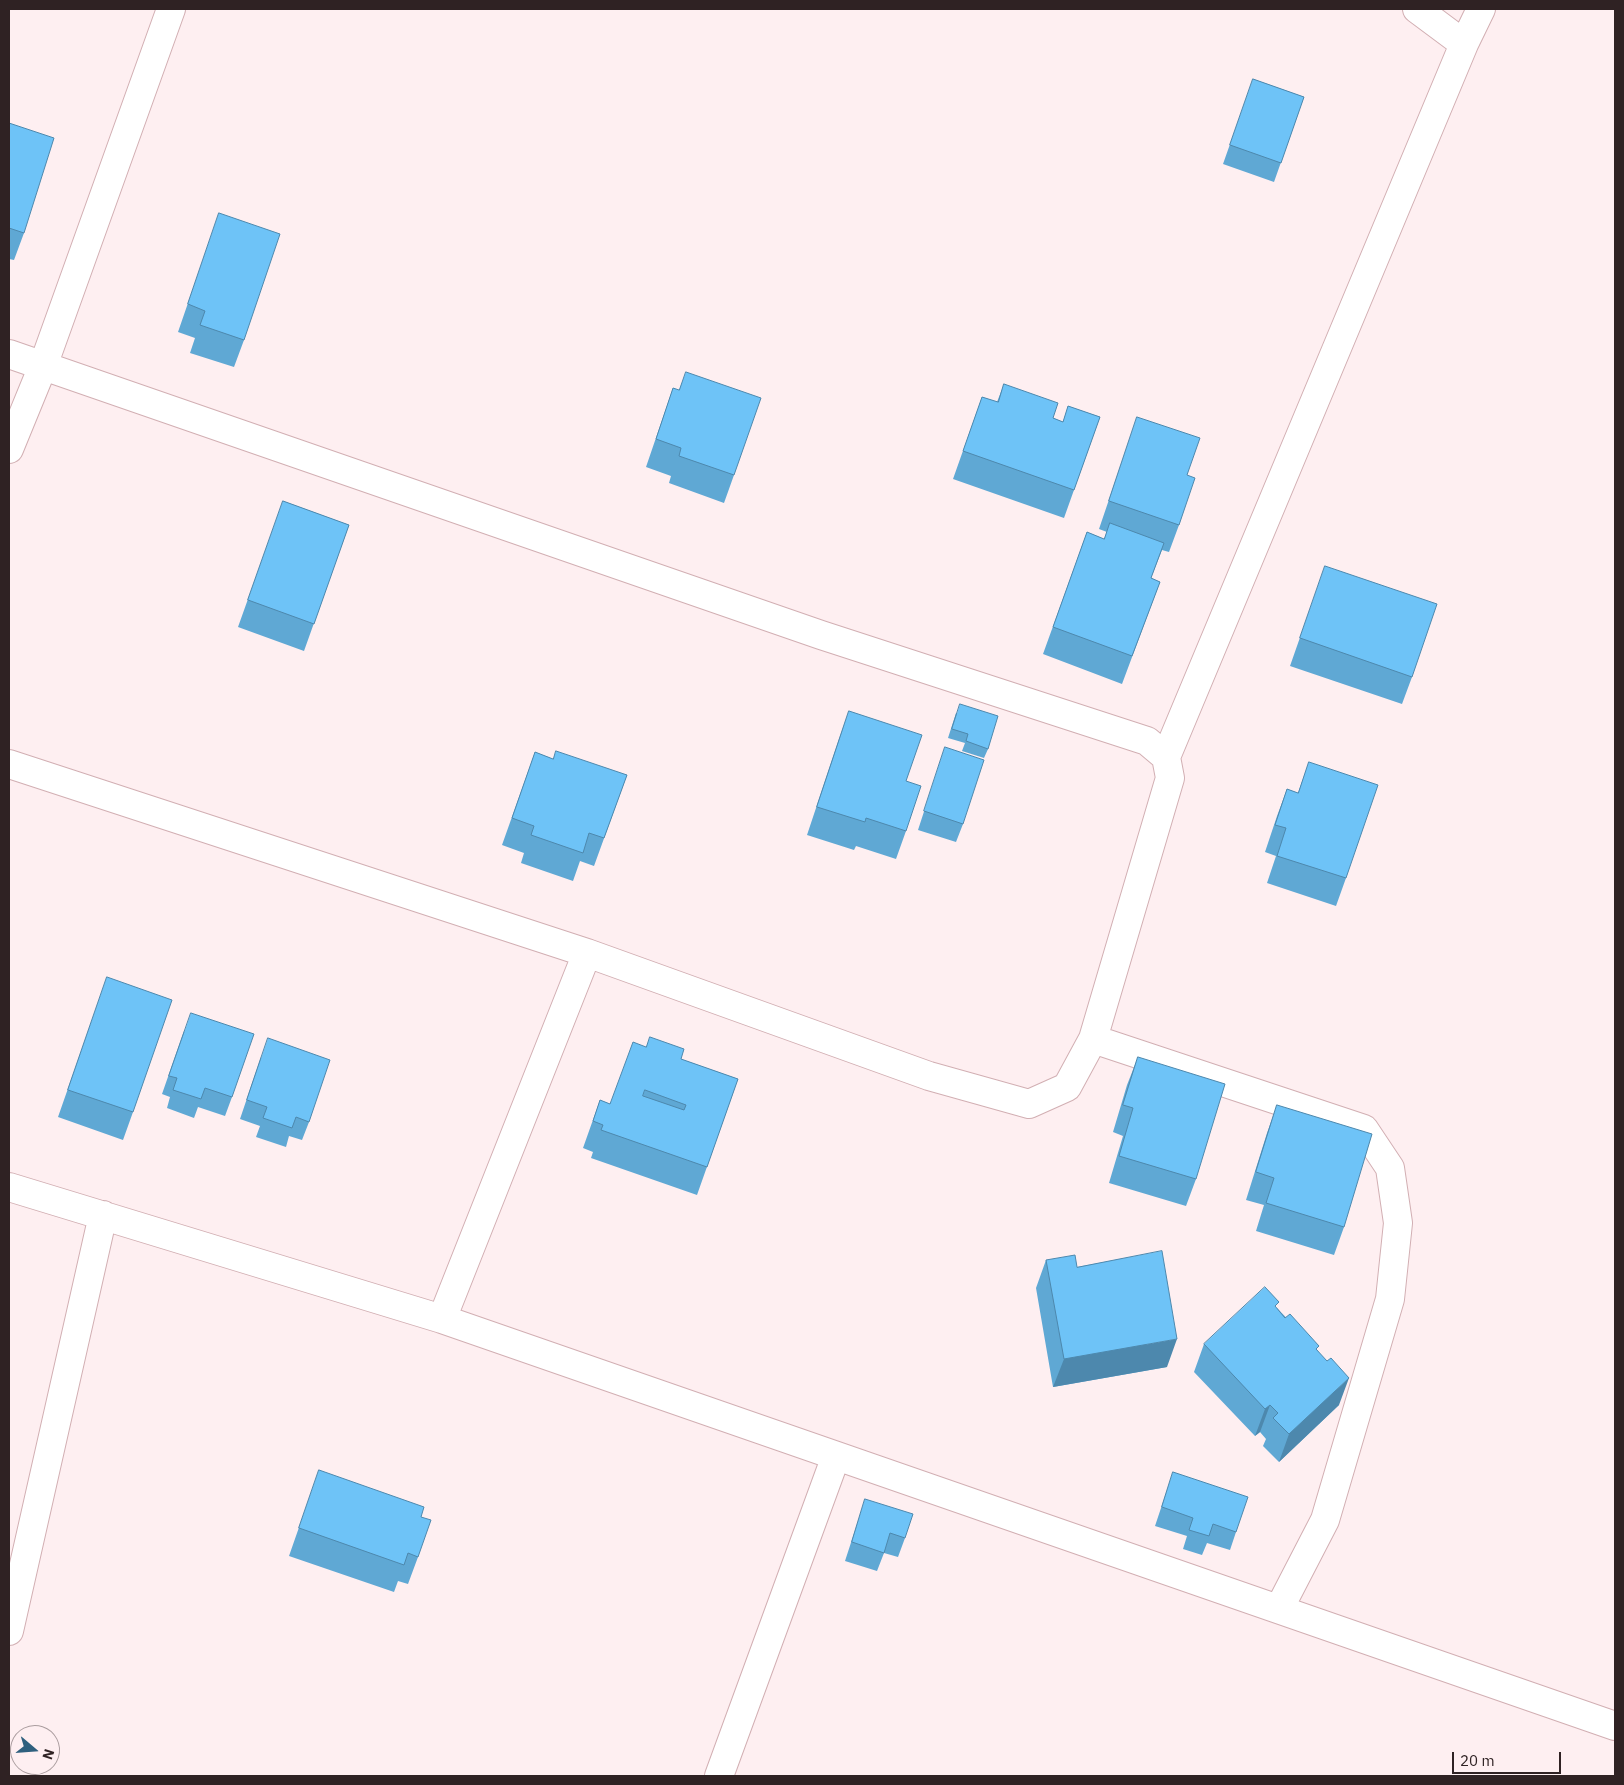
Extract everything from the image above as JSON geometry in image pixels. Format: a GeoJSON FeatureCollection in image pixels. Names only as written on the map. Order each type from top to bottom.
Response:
{"type":"FeatureCollection","features":[{"type":"Feature","properties":{"kind":"street"},"geometry":{"type":"LineString","coordinates":[[9,449],[43,366],[171,9]]}},
{"type":"Feature","properties":{"kind":"street"},"geometry":{"type":"LineString","coordinates":[[1417,9],[1464,44]]}},
{"type":"Feature","properties":{"kind":"street"},"geometry":{"type":"LineString","coordinates":[[9,764],[587,953],[928,1076],[1029,1104],[1066,1087],[1093,1039],[1170,778],[1166,757],[1464,44],[1481,9]]}},
{"type":"Feature","properties":{"kind":"street"},"geometry":{"type":"LineString","coordinates":[[9,354],[821,635],[1146,741],[1166,757]]}},
{"type":"Feature","properties":{"kind":"street"},"geometry":{"type":"LineString","coordinates":[[442,1319],[587,953]]}},
{"type":"Feature","properties":{"kind":"street"},"geometry":{"type":"LineString","coordinates":[[1093,1039],[1364,1129],[1390,1168],[1398,1223],[1390,1299],[1325,1520],[1279,1609]]}},
{"type":"Feature","properties":{"kind":"street"},"geometry":{"type":"LineString","coordinates":[[9,1187],[442,1319],[1615,1726]]}},
{"type":"Feature","properties":{"kind":"street"},"geometry":{"type":"LineString","coordinates":[[9,1631],[103,1215]]}},
{"type":"Feature","properties":{"kind":"street"},"geometry":{"type":"LineString","coordinates":[[719,1776],[836,1456]]}},
{"type":"Feature","properties":{"kind":"building"},"geometry":{"type":"Polygon","coordinates":[[[1253,79],[1304,97],[1281,163],[1230,145],[1253,79]]]}},
{"type":"Feature","properties":{"kind":"building"},"geometry":{"type":"Polygon","coordinates":[[[9,123],[54,138],[24,233],[9,228],[9,123]]]}},
{"type":"Feature","properties":{"kind":"building"},"geometry":{"type":"Polygon","coordinates":[[[219,213],[280,234],[244,340],[200,325],[205,311],[188,304],[219,213]]]}},
{"type":"Feature","properties":{"kind":"building"},"geometry":{"type":"Polygon","coordinates":[[[686,372],[761,398],[734,475],[679,456],[681,448],[656,439],[673,388],[679,390],[686,372]]]}},
{"type":"Feature","properties":{"kind":"building"},"geometry":{"type":"Polygon","coordinates":[[[1004,384],[1058,403],[1053,418],[1063,422],[1068,406],[1100,417],[1074,490],[963,451],[982,397],[998,402],[1004,384]]]}},
{"type":"Feature","properties":{"kind":"building"},"geometry":{"type":"Polygon","coordinates":[[[1137,417],[1200,438],[1187,475],[1195,478],[1179,525],[1109,501],[1137,417]]]}},
{"type":"Feature","properties":{"kind":"building"},"geometry":{"type":"Polygon","coordinates":[[[283,501],[349,525],[314,624],[248,600],[283,501]]]}},
{"type":"Feature","properties":{"kind":"building"},"geometry":{"type":"Polygon","coordinates":[[[1110,523],[1164,543],[1151,578],[1160,582],[1132,656],[1053,627],[1087,532],[1104,539],[1110,523]]]}},
{"type":"Feature","properties":{"kind":"building"},"geometry":{"type":"Polygon","coordinates":[[[1325,566],[1437,604],[1412,677],[1300,638],[1325,566]]]}},
{"type":"Feature","properties":{"kind":"building"},"geometry":{"type":"Polygon","coordinates":[[[960,704],[998,716],[988,749],[966,741],[968,734],[952,729],[960,704]]]}},
{"type":"Feature","properties":{"kind":"building"},"geometry":{"type":"Polygon","coordinates":[[[849,711],[922,735],[906,781],[921,786],[906,831],[866,818],[865,822],[817,807],[849,711]]]}},
{"type":"Feature","properties":{"kind":"building"},"geometry":{"type":"Polygon","coordinates":[[[945,747],[984,760],[963,824],[924,811],[945,747]]]}},
{"type":"Feature","properties":{"kind":"building"},"geometry":{"type":"Polygon","coordinates":[[[556,751],[627,775],[604,838],[589,833],[583,853],[531,835],[534,826],[512,818],[535,752],[553,759],[556,751]]]}},
{"type":"Feature","properties":{"kind":"building"},"geometry":{"type":"Polygon","coordinates":[[[1309,762],[1378,785],[1346,878],[1277,856],[1286,828],[1275,825],[1287,789],[1298,793],[1309,762]]]}},
{"type":"Feature","properties":{"kind":"building"},"geometry":{"type":"Polygon","coordinates":[[[107,977],[172,1000],[133,1112],[68,1090],[107,977]]]}},
{"type":"Feature","properties":{"kind":"building"},"geometry":{"type":"Polygon","coordinates":[[[191,1013],[254,1034],[232,1097],[205,1088],[201,1099],[173,1090],[177,1078],[169,1076],[191,1013]]]}},
{"type":"Feature","properties":{"kind":"building"},"geometry":{"type":"Polygon","coordinates":[[[650,1037],[684,1049],[681,1059],[738,1079],[707,1167],[601,1130],[603,1125],[593,1121],[600,1100],[610,1104],[633,1042],[646,1047],[650,1037]],[[645,1090],[643,1096],[684,1110],[686,1105],[645,1090]]]}},
{"type":"Feature","properties":{"kind":"building"},"geometry":{"type":"Polygon","coordinates":[[[268,1038],[330,1060],[309,1122],[296,1117],[292,1128],[263,1118],[267,1107],[247,1100],[268,1038]]]}},
{"type":"Feature","properties":{"kind":"building"},"geometry":{"type":"Polygon","coordinates":[[[1138,1057],[1225,1084],[1196,1179],[1119,1156],[1133,1108],[1123,1105],[1138,1057]]]}},
{"type":"Feature","properties":{"kind":"building"},"geometry":{"type":"Polygon","coordinates":[[[1277,1105],[1372,1134],[1344,1227],[1266,1203],[1274,1178],[1256,1172],[1277,1105]]]}},
{"type":"Feature","properties":{"kind":"building"},"geometry":{"type":"Polygon","coordinates":[[[1162,1251],[1177,1339],[1064,1359],[1046,1260],[1075,1255],[1077,1267],[1162,1251]]]}},
{"type":"Feature","properties":{"kind":"building"},"geometry":{"type":"Polygon","coordinates":[[[1265,1287],[1279,1302],[1275,1306],[1285,1318],[1290,1314],[1319,1346],[1316,1349],[1327,1361],[1331,1358],[1349,1378],[1289,1434],[1273,1418],[1278,1413],[1270,1405],[1265,1409],[1204,1344],[1265,1287]]]}},
{"type":"Feature","properties":{"kind":"building"},"geometry":{"type":"Polygon","coordinates":[[[319,1470],[424,1507],[421,1517],[431,1520],[418,1557],[408,1553],[404,1565],[299,1528],[319,1470]]]}},
{"type":"Feature","properties":{"kind":"building"},"geometry":{"type":"Polygon","coordinates":[[[1173,1472],[1248,1497],[1236,1532],[1213,1524],[1209,1536],[1189,1530],[1193,1518],[1162,1507],[1173,1472]]]}},
{"type":"Feature","properties":{"kind":"building"},"geometry":{"type":"Polygon","coordinates":[[[865,1499],[913,1514],[905,1538],[890,1533],[884,1553],[852,1542],[865,1499]]]}}]}
